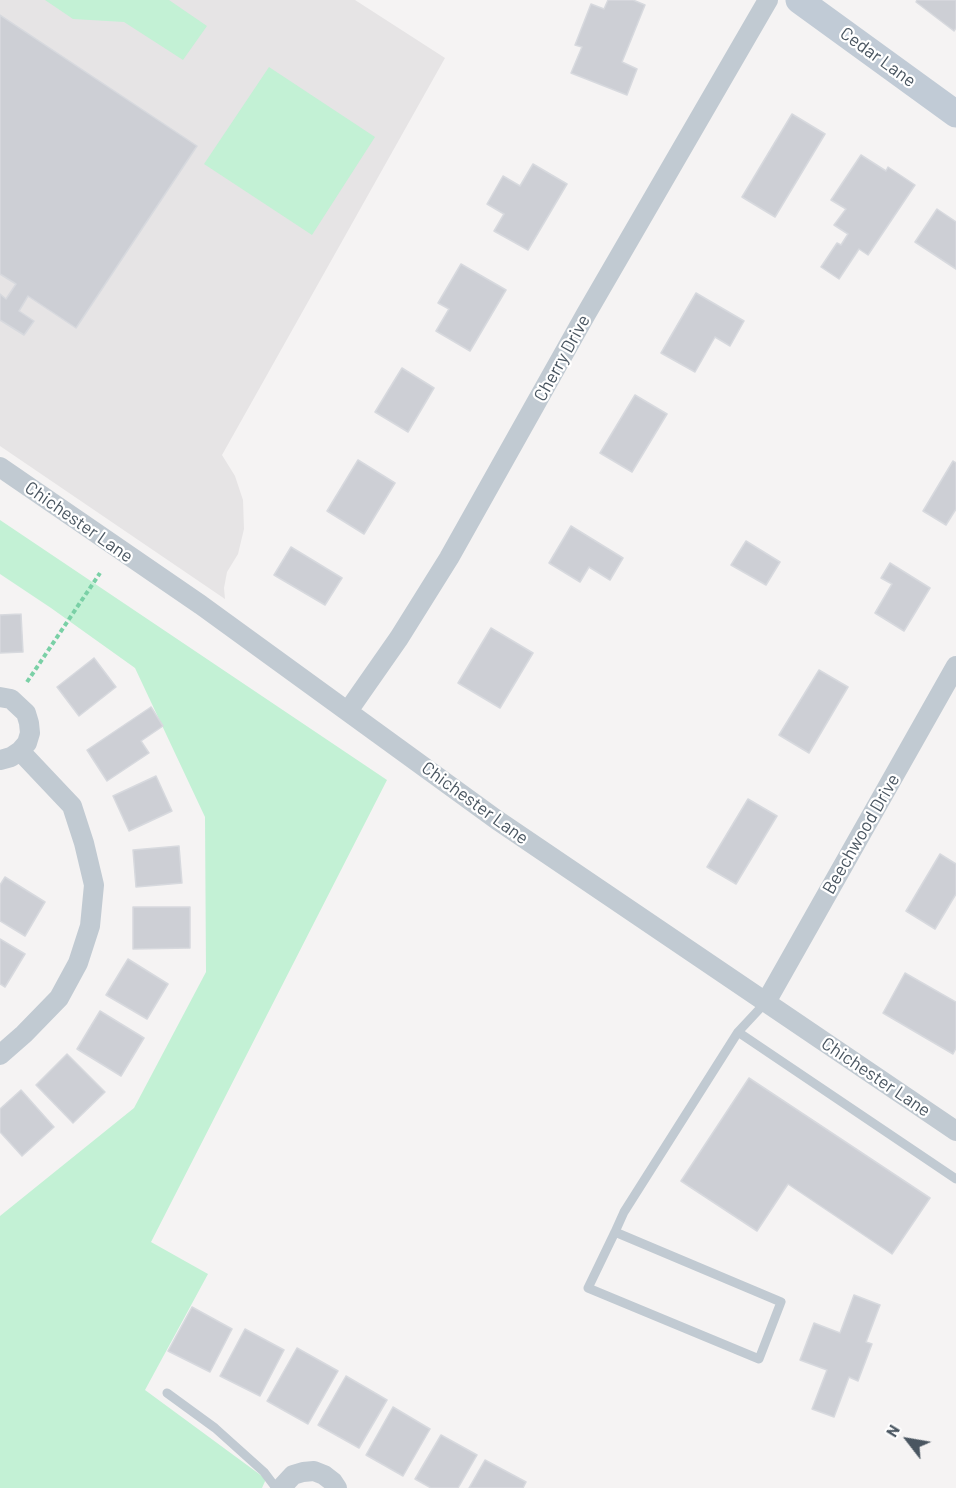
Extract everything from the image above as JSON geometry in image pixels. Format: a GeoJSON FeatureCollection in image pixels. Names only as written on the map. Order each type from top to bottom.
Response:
{"type":"FeatureCollection","features":[{"type":"Feature","properties":{"kind":"main road","name":"Cedar Lane"},"geometry":{"type":"LineString","coordinates":[[799,0],[956,114]]}},
{"type":"Feature","properties":{"kind":"street","name":"Cherry Drive"},"geometry":{"type":"LineString","coordinates":[[348,711],[399,638],[449,558],[586,314],[768,0]]}},
{"type":"Feature","properties":{"kind":"street","name":"Chichester Lane"},"geometry":{"type":"LineString","coordinates":[[0,467],[201,605],[497,820],[956,1131]]}},
{"type":"Feature","properties":{"kind":"street","name":"Beechwood Drive"},"geometry":{"type":"LineString","coordinates":[[766,1002],[956,666]]}},
{"type":"Feature","properties":{"kind":"street"},"geometry":{"type":"LineString","coordinates":[[0,697],[11,699],[26,713],[30,733],[27,743],[20,751],[0,760]]}},
{"type":"Feature","properties":{"kind":"street"},"geometry":{"type":"LineString","coordinates":[[0,1055],[59,998],[78,963],[90,926],[94,885],[72,806],[20,751]]}},
{"type":"Feature","properties":{"kind":"street"},"geometry":{"type":"LineString","coordinates":[[281,1488],[293,1475],[314,1471],[324,1475],[337,1488]]}},
{"type":"Feature","properties":{"kind":"lane"},"geometry":{"type":"LineString","coordinates":[[615,1232],[781,1302],[759,1359],[588,1288],[624,1212],[738,1032],[766,1002]]}},
{"type":"Feature","properties":{"kind":"lane"},"geometry":{"type":"LineString","coordinates":[[738,1032],[956,1179]]}},
{"type":"Feature","properties":{"kind":"lane"},"geometry":{"type":"LineString","coordinates":[[167,1393],[215,1428],[264,1472],[276,1488]]}},
{"type":"Feature","properties":{"kind":"path"},"geometry":{"type":"LineString","coordinates":[[27,682],[100,573]]}},
{"type":"Feature","properties":{"kind":"shaded area"},"geometry":{"type":"Polygon","coordinates":[[[0,0],[355,0],[445,58],[222,455],[235,476],[243,500],[244,529],[238,554],[227,572],[224,588],[225,599],[0,446],[0,0]]]}},
{"type":"Feature","properties":{"kind":"green space"},"geometry":{"type":"Polygon","coordinates":[[[45,0],[169,0],[207,26],[183,60],[124,22],[73,19],[45,0]]]}},
{"type":"Feature","properties":{"kind":"green space"},"geometry":{"type":"Polygon","coordinates":[[[269,67],[375,137],[312,235],[204,164],[269,67]]]}},
{"type":"Feature","properties":{"kind":"green space"},"geometry":{"type":"Polygon","coordinates":[[[0,520],[387,780],[151,1242],[208,1274],[145,1390],[266,1479],[262,1488],[0,1488],[0,1216],[134,1108],[206,972],[205,817],[135,668],[0,574],[0,520]]]}},
{"type":"Feature","properties":{"kind":"building"},"geometry":{"type":"Polygon","coordinates":[[[608,0],[633,0],[645,5],[622,62],[637,69],[627,95],[571,73],[582,47],[575,45],[591,4],[604,9],[608,0]]]}},
{"type":"Feature","properties":{"kind":"building"},"geometry":{"type":"Polygon","coordinates":[[[917,0],[956,0],[956,28],[954,31],[916,2],[917,0]]]}},
{"type":"Feature","properties":{"kind":"building"},"geometry":{"type":"Polygon","coordinates":[[[0,15],[197,146],[76,328],[28,296],[19,311],[34,321],[24,335],[0,320],[0,294],[6,299],[16,284],[0,274],[0,15]]]}},
{"type":"Feature","properties":{"kind":"building"},"geometry":{"type":"Polygon","coordinates":[[[792,114],[825,134],[775,217],[742,197],[792,114]]]}},
{"type":"Feature","properties":{"kind":"building"},"geometry":{"type":"Polygon","coordinates":[[[861,155],[886,171],[888,167],[915,185],[868,255],[859,249],[839,279],[821,267],[837,243],[841,245],[848,234],[834,225],[846,209],[831,200],[861,155]]]}},
{"type":"Feature","properties":{"kind":"building"},"geometry":{"type":"Polygon","coordinates":[[[533,164],[567,184],[528,250],[494,231],[504,214],[487,204],[503,176],[520,186],[533,164]]]}},
{"type":"Feature","properties":{"kind":"building"},"geometry":{"type":"Polygon","coordinates":[[[937,209],[956,222],[956,269],[915,242],[937,209]]]}},
{"type":"Feature","properties":{"kind":"building"},"geometry":{"type":"Polygon","coordinates":[[[461,264],[506,290],[470,351],[436,331],[449,309],[438,303],[461,264]]]}},
{"type":"Feature","properties":{"kind":"building"},"geometry":{"type":"Polygon","coordinates":[[[696,293],[744,321],[730,346],[715,337],[695,372],[661,353],[696,293]]]}},
{"type":"Feature","properties":{"kind":"building"},"geometry":{"type":"Polygon","coordinates":[[[402,368],[434,388],[408,432],[375,412],[402,368]]]}},
{"type":"Feature","properties":{"kind":"building"},"geometry":{"type":"Polygon","coordinates":[[[635,395],[667,414],[632,472],[600,453],[635,395]]]}},
{"type":"Feature","properties":{"kind":"building"},"geometry":{"type":"Polygon","coordinates":[[[358,460],[395,483],[364,534],[327,511],[358,460]]]}},
{"type":"Feature","properties":{"kind":"building"},"geometry":{"type":"Polygon","coordinates":[[[953,461],[956,463],[956,509],[946,525],[923,511],[953,461]]]}},
{"type":"Feature","properties":{"kind":"building"},"geometry":{"type":"Polygon","coordinates":[[[571,526],[623,558],[610,580],[589,567],[580,582],[549,563],[571,526]]]}},
{"type":"Feature","properties":{"kind":"building"},"geometry":{"type":"Polygon","coordinates":[[[746,541],[780,562],[766,585],[731,565],[746,541]]]}},
{"type":"Feature","properties":{"kind":"building"},"geometry":{"type":"Polygon","coordinates":[[[291,547],[342,578],[325,605],[274,575],[291,547]]]}},
{"type":"Feature","properties":{"kind":"building"},"geometry":{"type":"Polygon","coordinates":[[[890,563],[930,588],[904,631],[875,613],[892,584],[881,578],[890,563]]]}},
{"type":"Feature","properties":{"kind":"building"},"geometry":{"type":"Polygon","coordinates":[[[21,614],[23,652],[0,653],[0,615],[21,614]]]}},
{"type":"Feature","properties":{"kind":"building"},"geometry":{"type":"Polygon","coordinates":[[[491,628],[533,653],[500,708],[458,683],[491,628]]]}},
{"type":"Feature","properties":{"kind":"building"},"geometry":{"type":"Polygon","coordinates":[[[94,658],[116,687],[79,716],[57,687],[94,658]]]}},
{"type":"Feature","properties":{"kind":"building"},"geometry":{"type":"Polygon","coordinates":[[[819,670],[848,687],[809,753],[779,735],[819,670]]]}},
{"type":"Feature","properties":{"kind":"building"},"geometry":{"type":"Polygon","coordinates":[[[151,707],[163,726],[141,741],[149,753],[107,781],[87,750],[151,707]]]}},
{"type":"Feature","properties":{"kind":"building"},"geometry":{"type":"Polygon","coordinates":[[[156,776],[172,811],[129,831],[113,796],[156,776]]]}},
{"type":"Feature","properties":{"kind":"building"},"geometry":{"type":"Polygon","coordinates":[[[748,799],[777,816],[736,884],[707,867],[748,799]]]}},
{"type":"Feature","properties":{"kind":"building"},"geometry":{"type":"Polygon","coordinates":[[[179,846],[182,883],[136,887],[133,850],[179,846]]]}},
{"type":"Feature","properties":{"kind":"building"},"geometry":{"type":"Polygon","coordinates":[[[940,854],[956,864],[956,894],[935,929],[906,911],[940,854]]]}},
{"type":"Feature","properties":{"kind":"building"},"geometry":{"type":"Polygon","coordinates":[[[5,877],[45,902],[25,936],[0,921],[0,885],[5,877]]]}},
{"type":"Feature","properties":{"kind":"building"},"geometry":{"type":"Polygon","coordinates":[[[133,907],[190,907],[190,948],[133,949],[133,907]]]}},
{"type":"Feature","properties":{"kind":"building"},"geometry":{"type":"Polygon","coordinates":[[[0,939],[25,954],[5,987],[0,984],[0,939]]]}},
{"type":"Feature","properties":{"kind":"building"},"geometry":{"type":"Polygon","coordinates":[[[128,959],[168,984],[147,1019],[106,995],[128,959]]]}},
{"type":"Feature","properties":{"kind":"building"},"geometry":{"type":"Polygon","coordinates":[[[905,973],[956,1002],[956,1048],[953,1054],[883,1013],[905,973]]]}},
{"type":"Feature","properties":{"kind":"building"},"geometry":{"type":"Polygon","coordinates":[[[100,1011],[144,1038],[121,1076],[77,1049],[100,1011]]]}},
{"type":"Feature","properties":{"kind":"building"},"geometry":{"type":"Polygon","coordinates":[[[67,1054],[105,1092],[73,1123],[36,1085],[67,1054]]]}},
{"type":"Feature","properties":{"kind":"building"},"geometry":{"type":"Polygon","coordinates":[[[749,1078],[930,1198],[892,1254],[788,1184],[757,1231],[681,1181],[749,1078]]]}},
{"type":"Feature","properties":{"kind":"building"},"geometry":{"type":"Polygon","coordinates":[[[21,1090],[54,1127],[22,1156],[0,1132],[0,1109],[21,1090]]]}},
{"type":"Feature","properties":{"kind":"building"},"geometry":{"type":"Polygon","coordinates":[[[854,1295],[880,1305],[866,1342],[872,1344],[858,1381],[849,1377],[834,1417],[812,1409],[827,1370],[800,1360],[814,1323],[840,1333],[854,1295]]]}},
{"type":"Feature","properties":{"kind":"building"},"geometry":{"type":"Polygon","coordinates":[[[192,1307],[232,1329],[210,1372],[168,1351],[192,1307]]]}},
{"type":"Feature","properties":{"kind":"building"},"geometry":{"type":"Polygon","coordinates":[[[245,1329],[284,1350],[260,1396],[220,1376],[245,1329]]]}},
{"type":"Feature","properties":{"kind":"building"},"geometry":{"type":"Polygon","coordinates":[[[297,1348],[338,1371],[308,1424],[267,1401],[297,1348]]]}},
{"type":"Feature","properties":{"kind":"building"},"geometry":{"type":"Polygon","coordinates":[[[346,1376],[387,1400],[359,1448],[318,1425],[346,1376]]]}},
{"type":"Feature","properties":{"kind":"building"},"geometry":{"type":"Polygon","coordinates":[[[393,1407],[430,1429],[403,1476],[366,1455],[393,1407]]]}},
{"type":"Feature","properties":{"kind":"building"},"geometry":{"type":"Polygon","coordinates":[[[441,1435],[477,1455],[458,1488],[431,1488],[415,1479],[441,1435]]]}},
{"type":"Feature","properties":{"kind":"building"},"geometry":{"type":"Polygon","coordinates":[[[485,1460],[526,1482],[523,1488],[469,1488],[485,1460]]]}}]}
